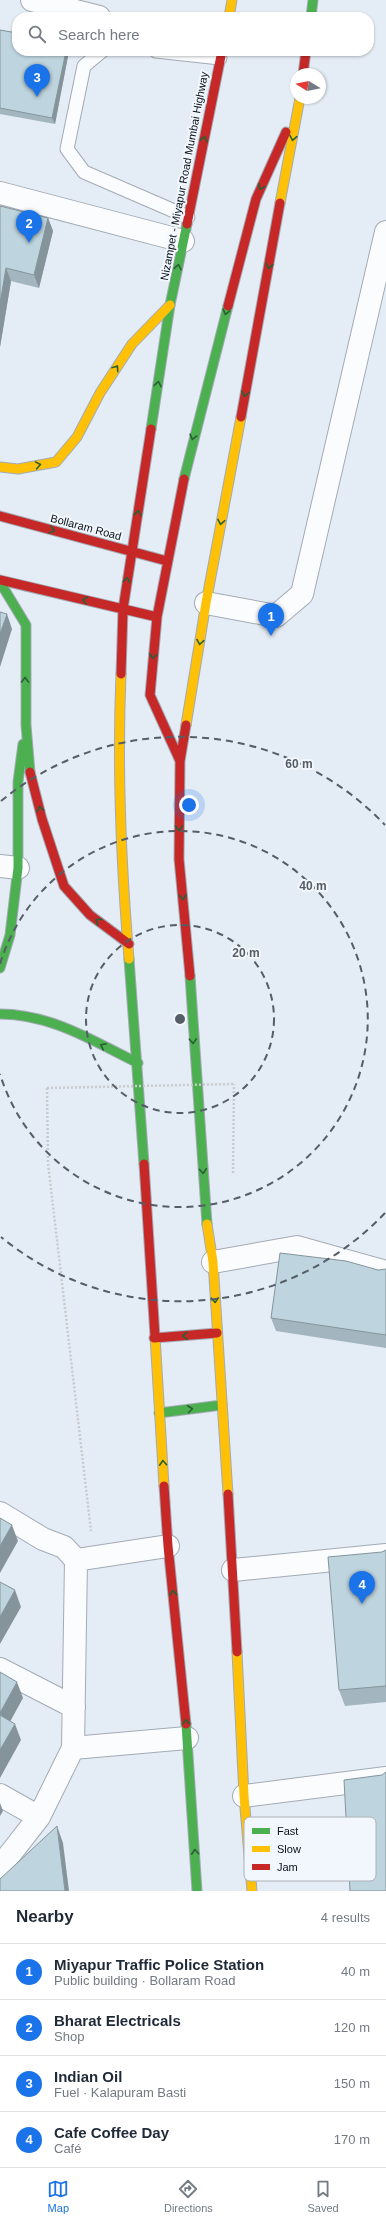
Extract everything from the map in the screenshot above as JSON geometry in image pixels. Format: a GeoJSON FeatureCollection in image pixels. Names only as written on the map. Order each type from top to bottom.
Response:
{"type":"FeatureCollection","features":[{"type":"Feature","properties":{"kind":"main road"},"geometry":{"type":"LineString","coordinates":[[230,12],[232,0]]}},
{"type":"Feature","properties":{"kind":"main road"},"geometry":{"type":"LineString","coordinates":[[312,12],[313,0]]}},
{"type":"Feature","properties":{"kind":"main road","name":"Nizampet - Miyapur Road Mumbai Highway"},"geometry":{"type":"LineString","coordinates":[[197,1891],[187,1738],[168,1546],[130,944],[121,861],[119,713],[123,609],[170,305],[221,56]]}},
{"type":"Feature","properties":{"kind":"main road"},"geometry":{"type":"LineString","coordinates":[[304,68],[305,56]]}},
{"type":"Feature","properties":{"kind":"main road"},"geometry":{"type":"LineString","coordinates":[[180,761],[150,695],[157,617],[166,560],[187,462],[256,199],[298,104]]}},
{"type":"Feature","properties":{"kind":"main road"},"geometry":{"type":"LineString","coordinates":[[246,1817],[233,1570],[213,1262],[207,1223],[188,946],[179,859],[180,761],[206,603],[299,104]]}},
{"type":"Feature","properties":{"kind":"main road"},"geometry":{"type":"LineString","coordinates":[[0,467],[18,469],[56,462],[76,437],[100,393],[132,344],[170,305]]}},
{"type":"Feature","properties":{"kind":"main road","name":"Bollaram Road"},"geometry":{"type":"LineString","coordinates":[[0,516],[166,560]]}},
{"type":"Feature","properties":{"kind":"main road"},"geometry":{"type":"LineString","coordinates":[[0,581],[157,617]]}},
{"type":"Feature","properties":{"kind":"main road"},"geometry":{"type":"LineString","coordinates":[[0,581],[26,625],[26,725],[30,773],[42,819],[64,886],[90,915],[130,944]]}},
{"type":"Feature","properties":{"kind":"main road"},"geometry":{"type":"LineString","coordinates":[[0,968],[10,935],[9,867],[26,725]]}},
{"type":"Feature","properties":{"kind":"main road"},"geometry":{"type":"LineString","coordinates":[[0,1014],[15,1014],[51,1021],[138,1064]]}},
{"type":"Feature","properties":{"kind":"main road"},"geometry":{"type":"LineString","coordinates":[[154,1338],[217,1333]]}},
{"type":"Feature","properties":{"kind":"main road"},"geometry":{"type":"LineString","coordinates":[[159,1413],[222,1405]]}},
{"type":"Feature","properties":{"kind":"main road"},"geometry":{"type":"LineString","coordinates":[[251,1881],[252,1891]]}},
{"type":"Feature","properties":{"kind":"street"},"geometry":{"type":"LineString","coordinates":[[32,0],[79,12]]}},
{"type":"Feature","properties":{"kind":"street"},"geometry":{"type":"LineString","coordinates":[[0,193],[183,241]]}},
{"type":"Feature","properties":{"kind":"street"},"geometry":{"type":"LineString","coordinates":[[206,603],[276,616],[302,594],[386,232]]}},
{"type":"Feature","properties":{"kind":"street"},"geometry":{"type":"LineString","coordinates":[[213,1262],[296,1247],[386,1272]]}},
{"type":"Feature","properties":{"kind":"street"},"geometry":{"type":"LineString","coordinates":[[0,1513],[43,1539],[64,1547],[85,1558],[168,1546]]}},
{"type":"Feature","properties":{"kind":"street"},"geometry":{"type":"LineString","coordinates":[[233,1570],[386,1555]]}},
{"type":"Feature","properties":{"kind":"street"},"geometry":{"type":"LineString","coordinates":[[0,1867],[39,1817],[73,1748],[74,1707],[85,1558]]}},
{"type":"Feature","properties":{"kind":"street"},"geometry":{"type":"LineString","coordinates":[[0,1669],[74,1707]]}},
{"type":"Feature","properties":{"kind":"street"},"geometry":{"type":"LineString","coordinates":[[73,1748],[187,1738]]}},
{"type":"Feature","properties":{"kind":"street"},"geometry":{"type":"LineString","coordinates":[[244,1796],[386,1778]]}},
{"type":"Feature","properties":{"kind":"street"},"geometry":{"type":"LineString","coordinates":[[0,1795],[39,1817]]}},
{"type":"Feature","properties":{"kind":"lane"},"geometry":{"type":"LineString","coordinates":[[96,56],[84,66],[67,149],[84,172],[188,217]]}},
{"type":"Feature","properties":{"kind":"path"},"geometry":{"type":"LineString","coordinates":[[85,1558],[48,1162],[47,1088],[234,1084],[233,1167]]}},
{"type":"Feature","properties":{"kind":"building"},"geometry":{"type":"Polygon","coordinates":[[[0,30],[12,32],[12,56],[65,56],[52,118],[0,108],[0,30]]]}},
{"type":"Feature","properties":{"kind":"building"},"geometry":{"type":"Polygon","coordinates":[[[0,206],[48,218],[34,275],[6,268],[0,304],[0,206]]]}},
{"type":"Feature","properties":{"kind":"building"},"geometry":{"type":"Polygon","coordinates":[[[0,612],[7,614],[0,634],[0,612]]]}},
{"type":"Feature","properties":{"kind":"building"},"geometry":{"type":"Polygon","coordinates":[[[280,1253],[346,1261],[378,1270],[386,1269],[386,1335],[271,1318],[280,1253]]]}},
{"type":"Feature","properties":{"kind":"building"},"geometry":{"type":"Polygon","coordinates":[[[0,1518],[12,1525],[0,1546],[0,1518]]]}},
{"type":"Feature","properties":{"kind":"building"},"geometry":{"type":"Polygon","coordinates":[[[386,1550],[386,1686],[339,1690],[328,1557],[382,1552],[386,1550]]]}},
{"type":"Feature","properties":{"kind":"building"},"geometry":{"type":"Polygon","coordinates":[[[0,1582],[15,1590],[0,1617],[0,1582]]]}},
{"type":"Feature","properties":{"kind":"building"},"geometry":{"type":"Polygon","coordinates":[[[0,1672],[17,1682],[0,1713],[0,1672]]]}},
{"type":"Feature","properties":{"kind":"building"},"geometry":{"type":"Polygon","coordinates":[[[0,1715],[15,1724],[0,1750],[0,1715]]]}},
{"type":"Feature","properties":{"kind":"building"},"geometry":{"type":"Polygon","coordinates":[[[386,1772],[386,1891],[350,1891],[349,1881],[376,1881],[376,1817],[346,1817],[344,1780],[382,1775],[386,1772]]]}},
{"type":"Feature","properties":{"kind":"building"},"geometry":{"type":"Polygon","coordinates":[[[57,1826],[65,1891],[0,1891],[0,1879],[57,1826]]]}},
{"type":"Feature","properties":{"kind":"traffic: fast"},"geometry":{"type":"LineString","coordinates":[[312,12],[313,0]]}},
{"type":"Feature","properties":{"kind":"traffic: fast"},"geometry":{"type":"LineString","coordinates":[[151,429],[170,305],[187,224]]}},
{"type":"Feature","properties":{"kind":"traffic: fast"},"geometry":{"type":"LineString","coordinates":[[184,479],[228,306]]}},
{"type":"Feature","properties":{"kind":"traffic: fast"},"geometry":{"type":"LineString","coordinates":[[0,582],[26,625],[26,725],[30,772]]}},
{"type":"Feature","properties":{"kind":"traffic: fast"},"geometry":{"type":"LineString","coordinates":[[0,968],[10,935],[18,868],[18,782],[23,744]]}},
{"type":"Feature","properties":{"kind":"traffic: fast"},"geometry":{"type":"LineString","coordinates":[[129,959],[144,1164]]}},
{"type":"Feature","properties":{"kind":"traffic: fast"},"geometry":{"type":"LineString","coordinates":[[190,976],[207,1224]]}},
{"type":"Feature","properties":{"kind":"traffic: fast"},"geometry":{"type":"LineString","coordinates":[[0,1014],[19,1015],[37,1019],[71,1030],[138,1063]]}},
{"type":"Feature","properties":{"kind":"traffic: fast"},"geometry":{"type":"LineString","coordinates":[[159,1413],[222,1405]]}},
{"type":"Feature","properties":{"kind":"traffic: fast"},"geometry":{"type":"LineString","coordinates":[[186,1724],[197,1891]]}},
{"type":"Feature","properties":{"kind":"traffic: slow"},"geometry":{"type":"LineString","coordinates":[[230,12],[232,0]]}},
{"type":"Feature","properties":{"kind":"traffic: slow"},"geometry":{"type":"LineString","coordinates":[[280,203],[299,104]]}},
{"type":"Feature","properties":{"kind":"traffic: slow"},"geometry":{"type":"LineString","coordinates":[[0,467],[18,469],[56,462],[77,437],[100,393],[132,344],[170,305]]}},
{"type":"Feature","properties":{"kind":"traffic: slow"},"geometry":{"type":"LineString","coordinates":[[186,725],[206,603],[241,417]]}},
{"type":"Feature","properties":{"kind":"traffic: slow"},"geometry":{"type":"LineString","coordinates":[[121,674],[119,745],[120,816],[129,959]]}},
{"type":"Feature","properties":{"kind":"traffic: slow"},"geometry":{"type":"LineString","coordinates":[[207,1224],[213,1262],[228,1494]]}},
{"type":"Feature","properties":{"kind":"traffic: slow"},"geometry":{"type":"LineString","coordinates":[[155,1336],[164,1486]]}},
{"type":"Feature","properties":{"kind":"traffic: slow"},"geometry":{"type":"LineString","coordinates":[[237,1652],[246,1817]]}},
{"type":"Feature","properties":{"kind":"traffic: slow"},"geometry":{"type":"LineString","coordinates":[[251,1881],[252,1891]]}},
{"type":"Feature","properties":{"kind":"traffic: jam"},"geometry":{"type":"LineString","coordinates":[[187,224],[221,56]]}},
{"type":"Feature","properties":{"kind":"traffic: jam"},"geometry":{"type":"LineString","coordinates":[[304,68],[305,56]]}},
{"type":"Feature","properties":{"kind":"traffic: jam"},"geometry":{"type":"LineString","coordinates":[[228,306],[256,199],[286,132]]}},
{"type":"Feature","properties":{"kind":"traffic: jam"},"geometry":{"type":"LineString","coordinates":[[241,417],[280,203]]}},
{"type":"Feature","properties":{"kind":"traffic: jam"},"geometry":{"type":"LineString","coordinates":[[121,674],[123,609],[151,429]]}},
{"type":"Feature","properties":{"kind":"traffic: jam"},"geometry":{"type":"LineString","coordinates":[[180,761],[150,695],[157,617],[184,479]]}},
{"type":"Feature","properties":{"kind":"traffic: jam"},"geometry":{"type":"LineString","coordinates":[[0,516],[167,561]]}},
{"type":"Feature","properties":{"kind":"traffic: jam"},"geometry":{"type":"LineString","coordinates":[[0,580],[157,617]]}},
{"type":"Feature","properties":{"kind":"traffic: jam"},"geometry":{"type":"LineString","coordinates":[[186,725],[180,761],[179,859],[190,976]]}},
{"type":"Feature","properties":{"kind":"traffic: jam"},"geometry":{"type":"LineString","coordinates":[[30,772],[42,819],[64,886],[90,915],[129,944]]}},
{"type":"Feature","properties":{"kind":"traffic: jam"},"geometry":{"type":"LineString","coordinates":[[144,1164],[155,1336]]}},
{"type":"Feature","properties":{"kind":"traffic: jam"},"geometry":{"type":"LineString","coordinates":[[154,1338],[217,1333]]}},
{"type":"Feature","properties":{"kind":"traffic: jam"},"geometry":{"type":"LineString","coordinates":[[164,1486],[168,1546],[186,1724]]}},
{"type":"Feature","properties":{"kind":"traffic: jam"},"geometry":{"type":"LineString","coordinates":[[228,1494],[237,1652]]}},
{"type":"Feature","properties":{"kind":"place","name":"Indian Oil"},"geometry":{"type":"Point","coordinates":[37,97]}},
{"type":"Feature","properties":{"kind":"place","name":"Bharat Electricals"},"geometry":{"type":"Point","coordinates":[29,243]}},
{"type":"Feature","properties":{"kind":"place","name":"Miyapur Traffic Police Station"},"geometry":{"type":"Point","coordinates":[271,636]}},
{"type":"Feature","properties":{"kind":"place","name":"Cafe Coffee Day"},"geometry":{"type":"Point","coordinates":[362,1604]}}]}
